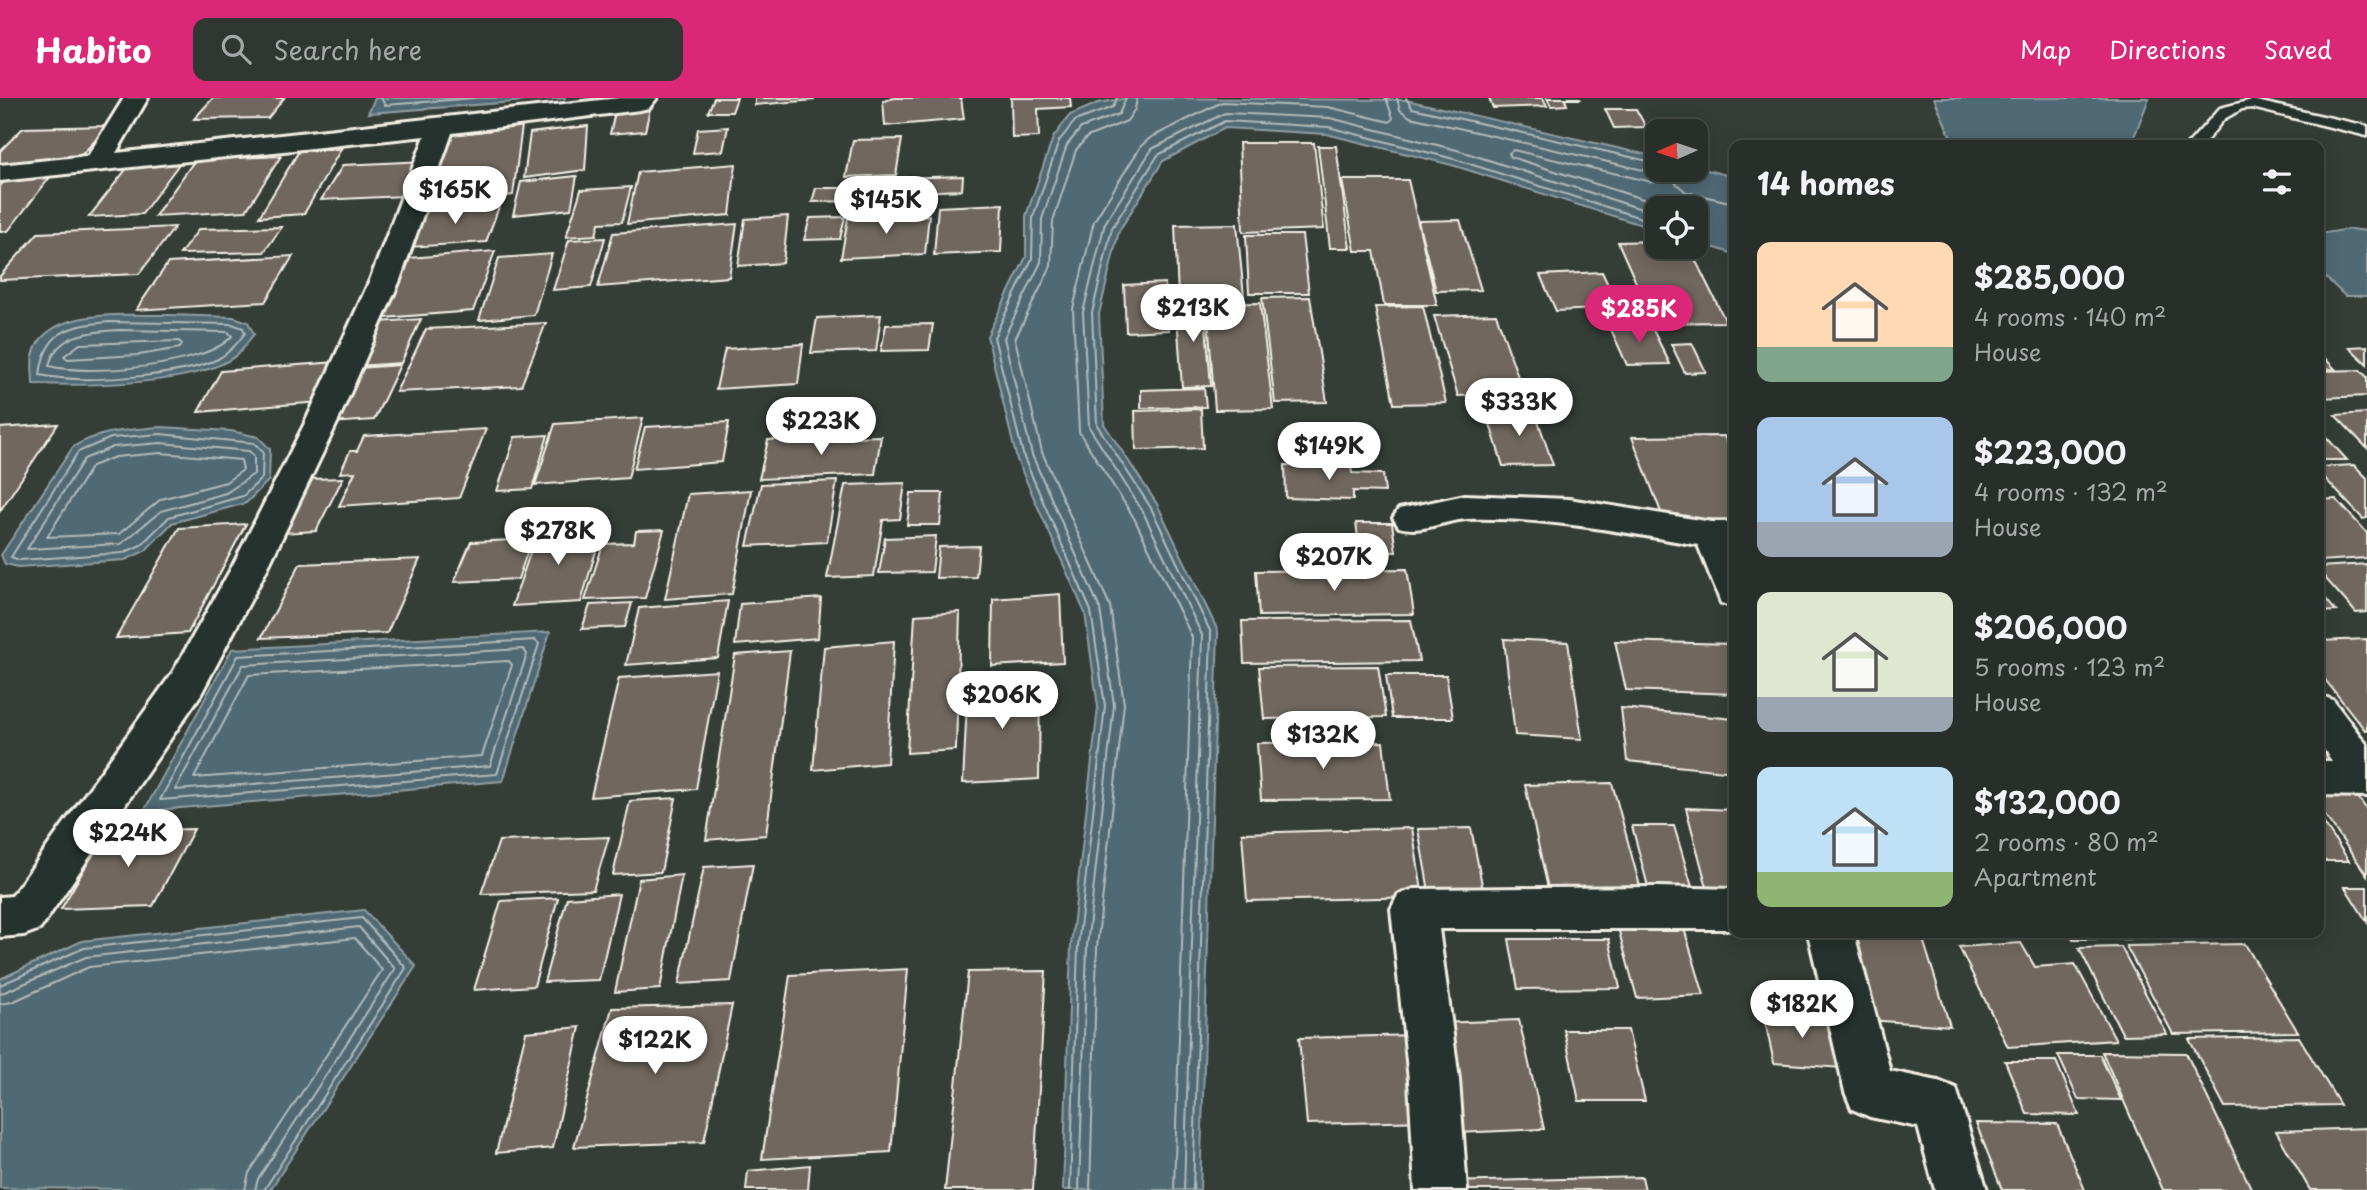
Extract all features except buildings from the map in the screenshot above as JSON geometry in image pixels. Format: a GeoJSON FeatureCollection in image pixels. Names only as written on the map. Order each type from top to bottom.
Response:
{"type":"FeatureCollection","features":[{"type":"Feature","properties":{"kind":"street"},"geometry":{"type":"LineString","coordinates":[[97,163],[136,98]]}},
{"type":"Feature","properties":{"kind":"street"},"geometry":{"type":"LineString","coordinates":[[0,173],[441,127],[640,103],[645,98]]}},
{"type":"Feature","properties":{"kind":"street"},"geometry":{"type":"LineString","coordinates":[[8,924],[187,683],[250,567],[321,423],[386,280],[441,127]]}},
{"type":"Feature","properties":{"kind":"street"},"geometry":{"type":"LineString","coordinates":[[1411,518],[1465,507],[1569,511],[1723,535],[1729,567]]}},
{"type":"Feature","properties":{"kind":"street"},"geometry":{"type":"LineString","coordinates":[[2324,717],[2364,767],[2324,777]]}},
{"type":"Feature","properties":{"kind":"street"},"geometry":{"type":"LineString","coordinates":[[1441,1190],[1434,1080],[1414,909],[1729,909]]}},
{"type":"Feature","properties":{"kind":"street"},"geometry":{"type":"LineString","coordinates":[[1832,938],[1870,1092],[1938,1106],[1961,1190]]}},
{"type":"Feature","properties":{"kind":"lane"},"geometry":{"type":"LineString","coordinates":[[2199,140],[2229,106],[2238,104],[2252,104],[2367,131]]}},
{"type":"Feature","properties":{"kind":"water"},"geometry":{"type":"Polygon","coordinates":[[[375,98],[566,98],[368,113],[375,98]]]}},
{"type":"Feature","properties":{"kind":"water"},"geometry":{"type":"Polygon","coordinates":[[[1128,98],[1406,100],[1645,154],[1645,182],[1708,182],[1708,170],[1729,176],[1729,252],[1708,246],[1708,196],[1645,196],[1645,226],[1452,165],[1326,134],[1225,128],[1163,161],[1119,231],[1099,314],[1104,424],[1157,504],[1218,631],[1200,1190],[1063,1190],[1071,945],[1098,707],[1085,613],[1017,460],[987,336],[1026,257],[1026,216],[1053,138],[1070,115],[1098,103],[1128,98]]]}},
{"type":"Feature","properties":{"kind":"water"},"geometry":{"type":"Polygon","coordinates":[[[1934,98],[2149,98],[2133,140],[1952,140],[1934,98]]]}},
{"type":"Feature","properties":{"kind":"water"},"geometry":{"type":"Polygon","coordinates":[[[2350,229],[2367,231],[2367,296],[2345,296],[2324,276],[2324,233],[2350,229]]]}},
{"type":"Feature","properties":{"kind":"water"},"geometry":{"type":"Polygon","coordinates":[[[91,317],[234,317],[248,322],[254,334],[237,355],[196,373],[139,382],[33,384],[33,356],[40,340],[54,328],[91,317]]]}},
{"type":"Feature","properties":{"kind":"water"},"geometry":{"type":"Polygon","coordinates":[[[160,427],[231,431],[258,437],[270,449],[269,480],[246,503],[172,523],[145,551],[125,560],[18,567],[5,564],[1,555],[73,447],[104,434],[160,427]]]}},
{"type":"Feature","properties":{"kind":"water"},"geometry":{"type":"Polygon","coordinates":[[[550,632],[503,781],[144,811],[232,649],[550,632]]]}},
{"type":"Feature","properties":{"kind":"water"},"geometry":{"type":"Polygon","coordinates":[[[364,910],[416,966],[270,1190],[0,1188],[0,979],[82,941],[364,910]]]}}]}
